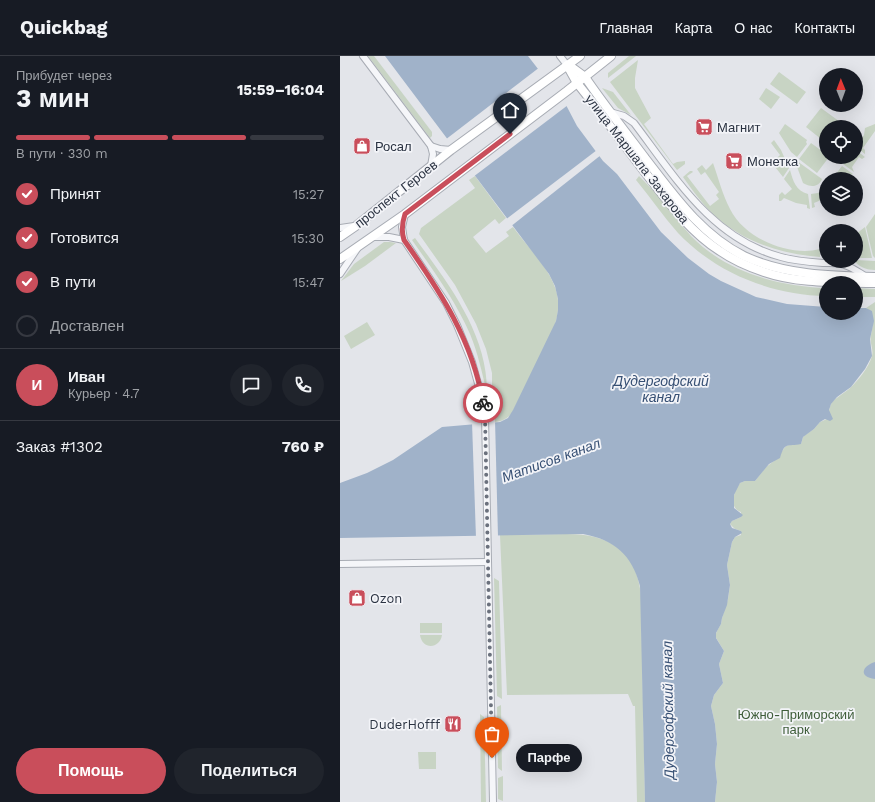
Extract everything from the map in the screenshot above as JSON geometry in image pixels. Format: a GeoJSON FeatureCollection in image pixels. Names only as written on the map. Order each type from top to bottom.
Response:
{"type":"FeatureCollection","features":[{"type":"Feature","properties":{"kind":"street"},"geometry":{"type":"LineString","coordinates":[[363,56],[431,146],[433,154],[431,166]]}},
{"type":"Feature","properties":{"kind":"street","name":"улица Маршала Захарова"},"geometry":{"type":"LineString","coordinates":[[560,56],[567,64],[584,77],[679,202],[704,228],[724,244],[744,256],[768,265],[790,270],[822,275],[875,277]]}},
{"type":"Feature","properties":{"kind":"street"},"geometry":{"type":"LineString","coordinates":[[567,64],[580,56]]}},
{"type":"Feature","properties":{"kind":"street"},"geometry":{"type":"LineString","coordinates":[[577,83],[610,56]]}},
{"type":"Feature","properties":{"kind":"street","name":"улица Маршала Захарова"},"geometry":{"type":"LineString","coordinates":[[567,64],[577,83],[673,207],[698,234],[720,251],[740,263],[752,268],[765,273],[789,278],[822,282],[875,283]]}},
{"type":"Feature","properties":{"kind":"street","name":"проспект Героев"},"geometry":{"type":"LineString","coordinates":[[340,236],[356,226],[431,166],[567,64]]}},
{"type":"Feature","properties":{"kind":"street","name":"проспект Героев"},"geometry":{"type":"LineString","coordinates":[[340,259],[405,214],[577,83]]}},
{"type":"Feature","properties":{"kind":"street"},"geometry":{"type":"LineString","coordinates":[[610,112],[624,116],[634,124],[696,203],[711,219],[739,239],[760,250],[781,257],[803,261],[847,265],[865,276]]}},
{"type":"Feature","properties":{"kind":"street"},"geometry":{"type":"LineString","coordinates":[[431,146],[440,149],[452,150]]}},
{"type":"Feature","properties":{"kind":"street"},"geometry":{"type":"LineString","coordinates":[[405,214],[402,227],[404,240],[446,303],[457,324],[472,362],[482,398],[485,416],[493,802]]}},
{"type":"Feature","properties":{"kind":"street"},"geometry":{"type":"LineString","coordinates":[[340,228],[356,226]]}},
{"type":"Feature","properties":{"kind":"street"},"geometry":{"type":"LineString","coordinates":[[373,237],[389,236],[404,240]]}},
{"type":"Feature","properties":{"kind":"street"},"geometry":{"type":"LineString","coordinates":[[340,274],[359,246]]}},
{"type":"Feature","properties":{"kind":"street"},"geometry":{"type":"LineString","coordinates":[[340,564],[488,562]]}},
{"type":"Feature","properties":{"kind":"green space"},"geometry":{"type":"Polygon","coordinates":[[[368,56],[374,56],[432,132],[432,136],[430,138],[368,56]]]}},
{"type":"Feature","properties":{"kind":"green space"},"geometry":{"type":"Polygon","coordinates":[[[629,56],[636,56],[608,78],[608,73],[629,56]]]}},
{"type":"Feature","properties":{"kind":"green space"},"geometry":{"type":"Polygon","coordinates":[[[638,60],[635,88],[651,118],[644,124],[673,164],[685,161],[685,164],[677,170],[610,82],[638,60]]]}},
{"type":"Feature","properties":{"kind":"green space"},"geometry":{"type":"Polygon","coordinates":[[[779,72],[806,92],[797,104],[770,84],[779,72]]]}},
{"type":"Feature","properties":{"kind":"green space"},"geometry":{"type":"Polygon","coordinates":[[[602,88],[613,92],[631,115],[618,108],[602,88]]]}},
{"type":"Feature","properties":{"kind":"green space"},"geometry":{"type":"Polygon","coordinates":[[[766,88],[780,97],[771,109],[759,99],[766,88]]]}},
{"type":"Feature","properties":{"kind":"green space"},"geometry":{"type":"Polygon","coordinates":[[[819,111],[819,112],[826,112],[837,120],[819,120],[819,137],[806,127],[819,111]]]}},
{"type":"Feature","properties":{"kind":"green space"},"geometry":{"type":"Polygon","coordinates":[[[785,124],[807,140],[807,144],[797,157],[791,152],[779,133],[785,124]]]}},
{"type":"Feature","properties":{"kind":"green space"},"geometry":{"type":"Polygon","coordinates":[[[875,124],[875,131],[863,148],[863,136],[865,128],[875,124]]]}},
{"type":"Feature","properties":{"kind":"green space"},"geometry":{"type":"Polygon","coordinates":[[[774,140],[781,150],[789,168],[783,177],[772,163],[780,155],[771,143],[774,140]]]}},
{"type":"Feature","properties":{"kind":"green space"},"geometry":{"type":"Polygon","coordinates":[[[811,143],[819,149],[819,164],[824,164],[817,173],[799,159],[811,143]]]}},
{"type":"Feature","properties":{"kind":"green space"},"geometry":{"type":"Polygon","coordinates":[[[797,161],[819,177],[819,184],[812,186],[803,183],[796,164],[797,161]]]}},
{"type":"Feature","properties":{"kind":"green space"},"geometry":{"type":"Polygon","coordinates":[[[713,163],[727,204],[743,227],[752,234],[772,245],[783,248],[805,251],[819,249],[819,257],[792,253],[765,246],[740,234],[716,217],[702,203],[683,177],[690,171],[693,172],[687,176],[710,206],[719,199],[716,195],[719,192],[705,172],[701,175],[697,169],[702,165],[706,170],[713,163]]]}},
{"type":"Feature","properties":{"kind":"green space"},"geometry":{"type":"Polygon","coordinates":[[[843,164],[854,164],[852,167],[854,172],[843,164]]]}},
{"type":"Feature","properties":{"kind":"green space"},"geometry":{"type":"Polygon","coordinates":[[[842,166],[850,172],[837,172],[842,166]]]}},
{"type":"Feature","properties":{"kind":"green space"},"geometry":{"type":"Polygon","coordinates":[[[790,170],[794,182],[798,188],[804,193],[808,194],[810,209],[807,208],[807,205],[796,203],[784,198],[779,201],[779,195],[782,192],[785,195],[792,189],[784,179],[790,170]]]}},
{"type":"Feature","properties":{"kind":"green space"},"geometry":{"type":"Polygon","coordinates":[[[475,176],[506,218],[499,224],[495,219],[473,237],[486,253],[509,236],[506,232],[513,227],[547,271],[556,290],[558,300],[555,325],[512,413],[508,417],[495,422],[495,415],[499,413],[499,404],[493,403],[492,401],[492,373],[486,349],[476,324],[455,285],[419,234],[421,228],[475,188],[469,180],[475,176]]]}},
{"type":"Feature","properties":{"kind":"green space"},"geometry":{"type":"Polygon","coordinates":[[[639,176],[652,189],[691,236],[720,259],[753,275],[789,284],[819,288],[819,296],[805,295],[765,286],[746,279],[709,260],[672,227],[636,180],[639,176]]]}},
{"type":"Feature","properties":{"kind":"green space"},"geometry":{"type":"Polygon","coordinates":[[[819,192],[819,201],[814,203],[815,207],[812,208],[811,194],[819,192]]]}},
{"type":"Feature","properties":{"kind":"green space"},"geometry":{"type":"Polygon","coordinates":[[[875,214],[875,258],[873,256],[866,227],[875,214]]]}},
{"type":"Feature","properties":{"kind":"green space"},"geometry":{"type":"Polygon","coordinates":[[[865,227],[872,258],[863,258],[863,229],[865,227]]]}},
{"type":"Feature","properties":{"kind":"green space"},"geometry":{"type":"Polygon","coordinates":[[[415,238],[453,291],[464,310],[481,350],[486,371],[487,393],[478,356],[464,321],[451,297],[412,240],[415,238]]]}},
{"type":"Feature","properties":{"kind":"green space"},"geometry":{"type":"Polygon","coordinates":[[[384,242],[396,243],[365,266],[341,281],[354,264],[384,242]]]}},
{"type":"Feature","properties":{"kind":"green space"},"geometry":{"type":"Polygon","coordinates":[[[863,260],[875,261],[875,270],[863,267],[863,260]]]}},
{"type":"Feature","properties":{"kind":"green space"},"geometry":{"type":"Polygon","coordinates":[[[863,288],[875,289],[875,297],[863,297],[863,288]]]}},
{"type":"Feature","properties":{"kind":"green space","name":"Южно-Приморский парк"},"geometry":{"type":"Polygon","coordinates":[[[875,302],[875,802],[715,802],[717,782],[715,764],[717,744],[711,706],[714,695],[723,683],[719,664],[724,651],[715,636],[721,624],[728,599],[730,585],[727,565],[732,542],[735,537],[741,535],[741,531],[735,529],[730,524],[732,521],[741,517],[741,512],[737,510],[733,503],[734,495],[740,483],[745,481],[755,481],[786,446],[801,444],[805,435],[814,429],[820,422],[827,419],[832,402],[849,389],[863,374],[871,360],[872,353],[871,338],[873,320],[871,313],[866,308],[875,302]]]}},
{"type":"Feature","properties":{"kind":"green space"},"geometry":{"type":"Polygon","coordinates":[[[367,322],[375,335],[351,349],[344,336],[367,322]]]}},
{"type":"Feature","properties":{"kind":"green space"},"geometry":{"type":"Polygon","coordinates":[[[566,534],[596,537],[618,548],[634,567],[638,580],[641,596],[645,802],[637,802],[635,706],[633,706],[628,694],[507,695],[500,535],[566,534]]]}},
{"type":"Feature","properties":{"kind":"green space"},"geometry":{"type":"Polygon","coordinates":[[[494,578],[499,581],[502,699],[497,696],[494,578]]]}},
{"type":"Feature","properties":{"kind":"green space"},"geometry":{"type":"Polygon","coordinates":[[[420,623],[442,623],[442,633],[420,633],[420,623]]]}},
{"type":"Feature","properties":{"kind":"green space"},"geometry":{"type":"Polygon","coordinates":[[[420,635],[442,635],[441,640],[438,643],[431,646],[427,645],[421,640],[420,635]]]}},
{"type":"Feature","properties":{"kind":"green space"},"geometry":{"type":"Polygon","coordinates":[[[501,705],[502,771],[498,768],[497,707],[501,705]]]}},
{"type":"Feature","properties":{"kind":"green space"},"geometry":{"type":"Polygon","coordinates":[[[480,714],[484,717],[486,802],[481,802],[480,714]]]}},
{"type":"Feature","properties":{"kind":"green space"},"geometry":{"type":"Polygon","coordinates":[[[418,752],[436,752],[436,769],[419,769],[418,752]]]}},
{"type":"Feature","properties":{"kind":"green space"},"geometry":{"type":"Polygon","coordinates":[[[503,776],[503,801],[498,799],[498,778],[503,776]]]}},
{"type":"Feature","properties":{"kind":"water","name":"Дудергофский канал"},"geometry":{"type":"Polygon","coordinates":[[[385,56],[528,56],[566,105],[577,126],[603,161],[617,174],[661,232],[688,258],[709,274],[756,297],[787,304],[819,306],[819,320],[863,320],[863,308],[872,311],[874,321],[870,339],[872,356],[865,369],[851,387],[837,397],[831,404],[829,410],[833,419],[830,421],[825,419],[820,422],[814,429],[803,437],[801,444],[785,447],[780,458],[769,464],[755,481],[745,481],[740,483],[734,495],[734,508],[743,515],[732,521],[730,524],[732,528],[741,531],[742,533],[735,537],[732,542],[727,565],[730,585],[727,605],[721,624],[716,633],[716,638],[724,651],[719,664],[723,683],[714,695],[711,706],[717,744],[715,764],[717,782],[715,802],[645,802],[640,586],[637,575],[627,558],[613,545],[604,540],[583,534],[340,538],[340,483],[367,473],[393,460],[442,427],[500,422],[508,418],[556,321],[558,299],[555,286],[549,274],[385,56]]]}},
{"type":"Feature","properties":{"kind":"water"},"geometry":{"type":"Polygon","coordinates":[[[875,662],[875,679],[866,676],[864,671],[867,666],[875,662]]]}},
{"type":"Feature","properties":{"kind":"pier"},"geometry":{"type":"Polygon","coordinates":[[[540,67],[568,105],[473,177],[445,140],[540,67]]]}},
{"type":"Feature","properties":{"kind":"pier"},"geometry":{"type":"Polygon","coordinates":[[[597,150],[601,155],[510,227],[505,220],[597,150]]]}},
{"type":"Feature","properties":{"kind":"pier"},"geometry":{"type":"Polygon","coordinates":[[[495,420],[498,537],[476,538],[472,422],[495,420]]]}},
{"type":"Feature","properties":{"kind":"way so far"},"geometry":{"type":"LineString","coordinates":[[483,403],[485,416],[492,758]]}},
{"type":"Feature","properties":{"kind":"place","name":"Магнит"},"geometry":{"type":"Point","coordinates":[704,127]}},
{"type":"Feature","properties":{"kind":"place","name":"Росал"},"geometry":{"type":"Point","coordinates":[362,146]}},
{"type":"Feature","properties":{"kind":"place","name":"Монетка"},"geometry":{"type":"Point","coordinates":[734,161]}},
{"type":"Feature","properties":{"kind":"place","name":"Ozon"},"geometry":{"type":"Point","coordinates":[357,598]}},
{"type":"Feature","properties":{"kind":"place","name":"DuderHofff"},"geometry":{"type":"Point","coordinates":[453,724]}},
{"type":"Feature","properties":{"kind":"place","name":"Парфе"},"geometry":{"type":"Point","coordinates":[492,758]}},
{"type":"Feature","properties":{"kind":"route"},"geometry":{"type":"LineString","coordinates":[[483,403],[464,339],[446,303],[404,240],[402,227],[405,214],[510,134]]}},
{"type":"Feature","properties":{"kind":"water label","name":"Матисов канал"},"geometry":{"type":"Point","coordinates":[551,460]}}]}
